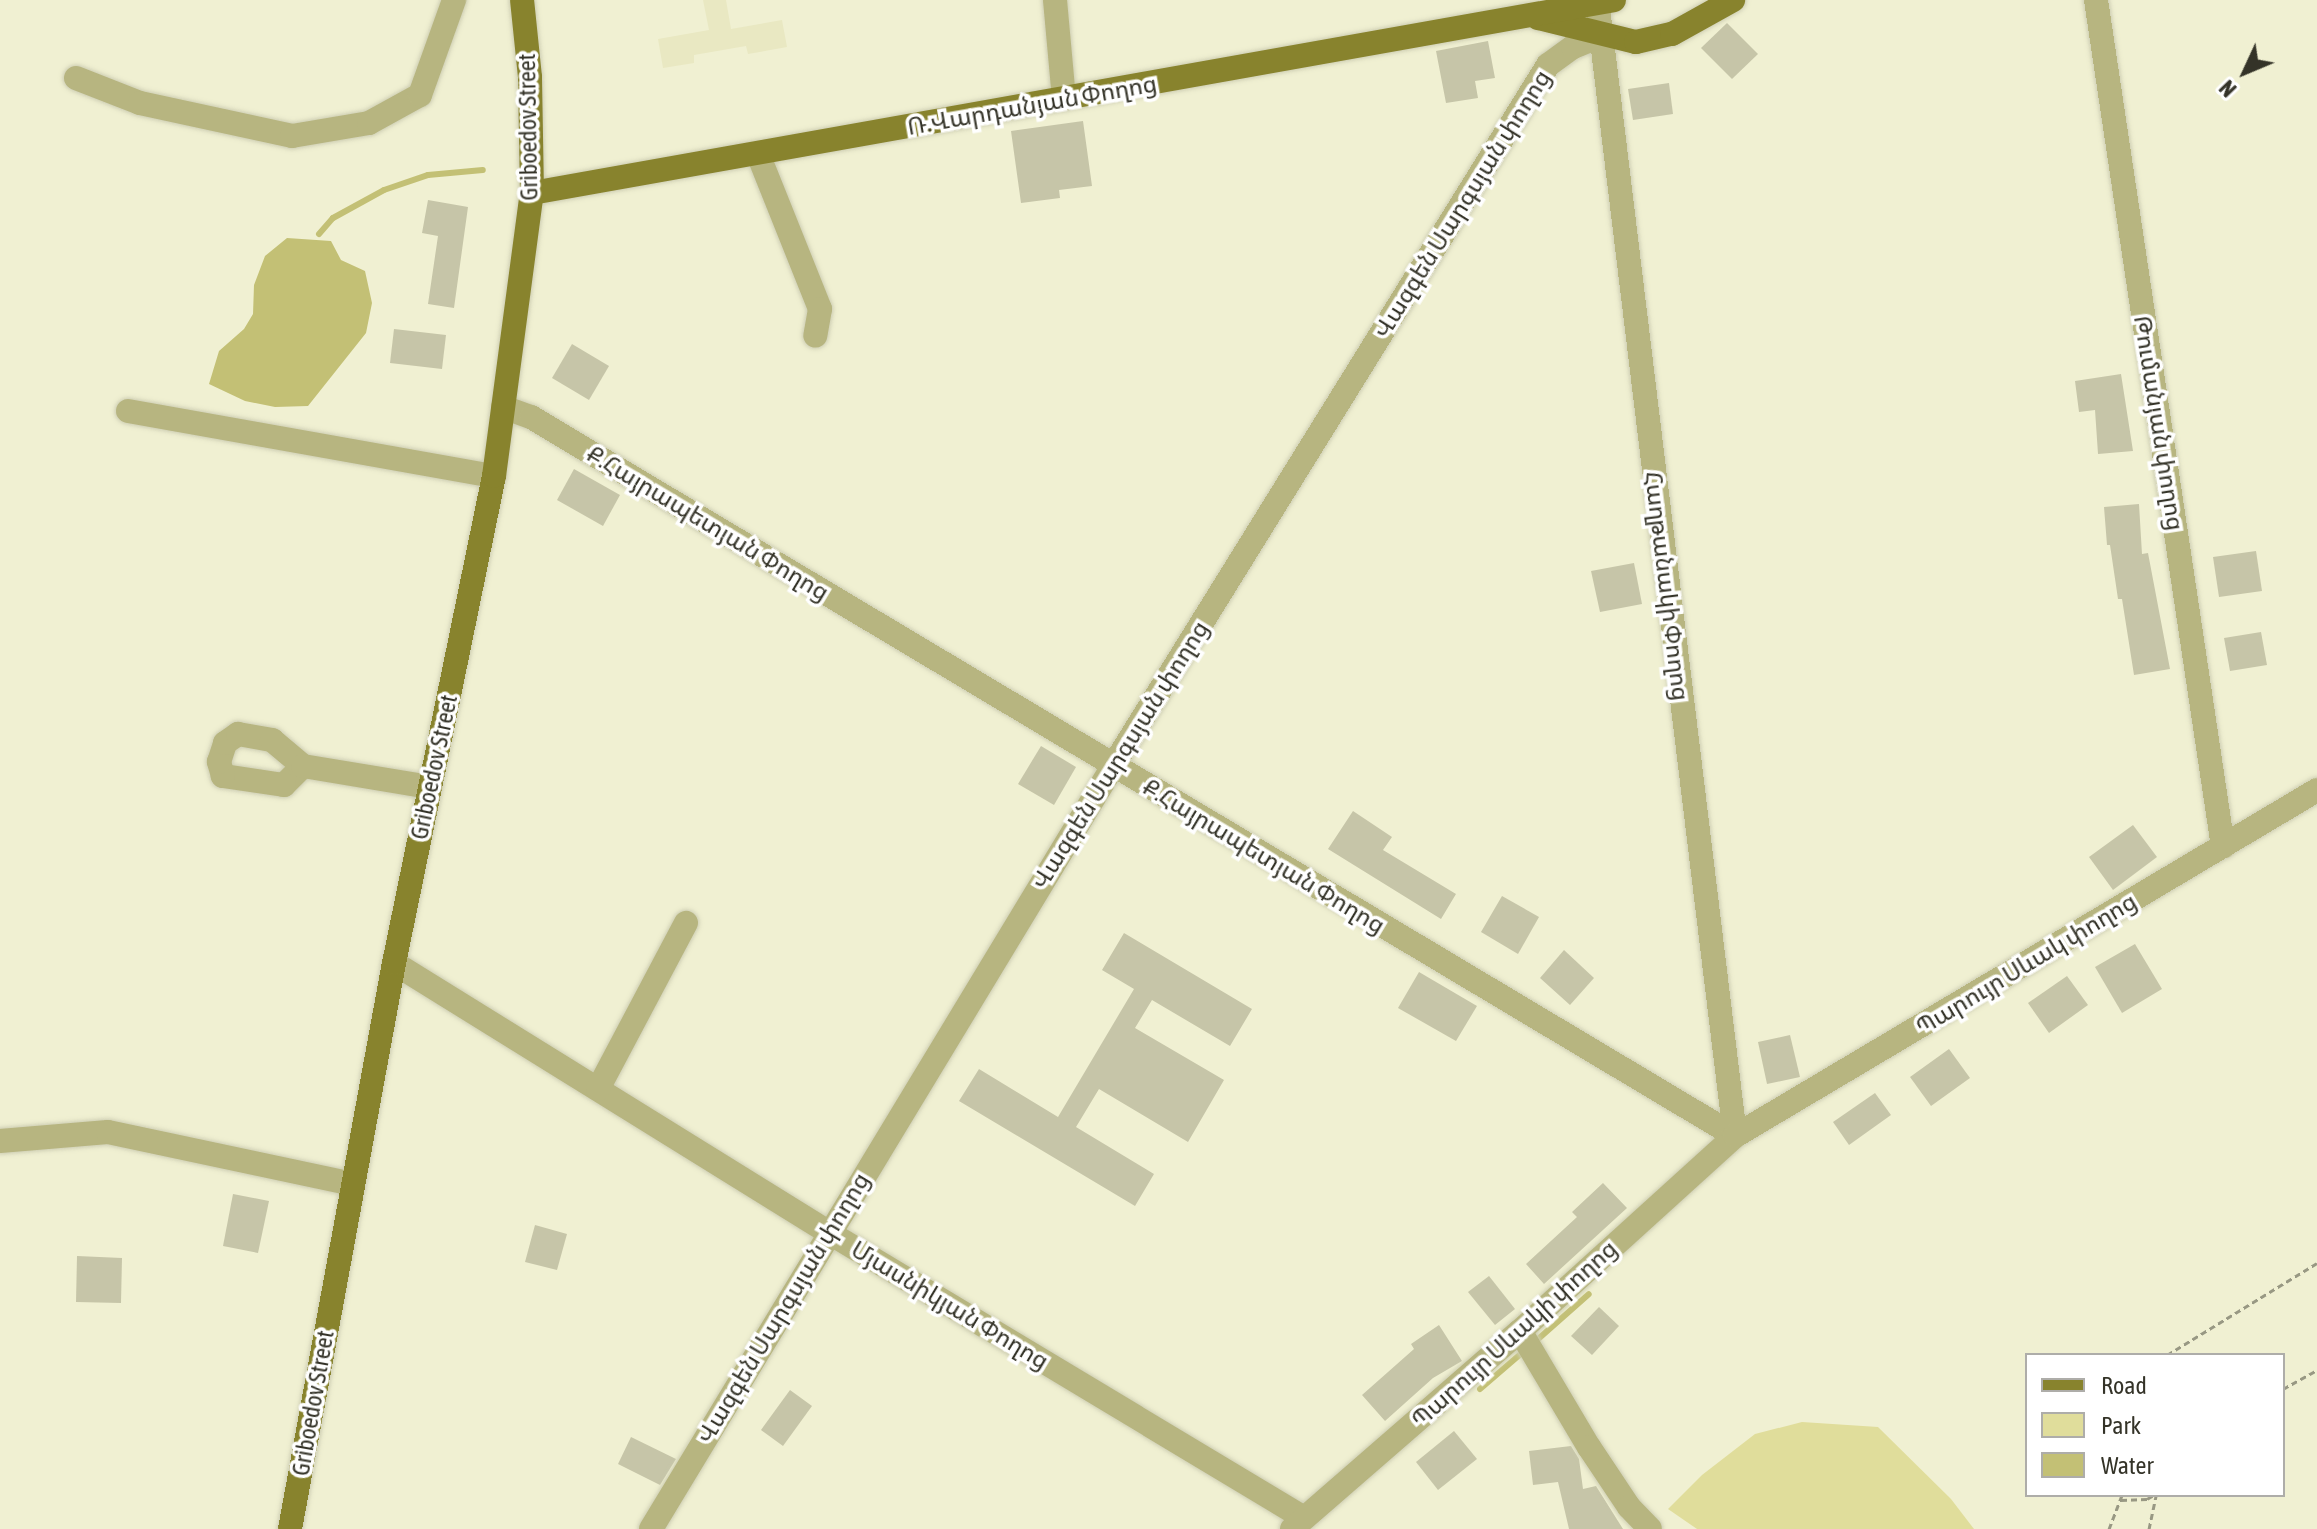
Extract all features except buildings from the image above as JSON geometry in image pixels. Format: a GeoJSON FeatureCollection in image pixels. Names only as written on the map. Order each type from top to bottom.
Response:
{"type":"FeatureCollection","features":[{"type":"Feature","properties":{"kind":"main road","name":"Griboedov Street"},"geometry":{"type":"LineString","coordinates":[[290,1529],[394,963],[494,476],[532,193],[530,77],[522,0]]}},
{"type":"Feature","properties":{"kind":"main road"},"geometry":{"type":"LineString","coordinates":[[1532,16],[1600,36],[1636,42],[1672,34],[1733,0]]}},
{"type":"Feature","properties":{"kind":"main road","name":"Ռ.Վարդանյան Փողոց"},"geometry":{"type":"LineString","coordinates":[[532,193],[1603,1]]}},
{"type":"Feature","properties":{"kind":"street"},"geometry":{"type":"LineString","coordinates":[[76,78],[140,103],[292,136],[369,123],[420,95],[454,0]]}},
{"type":"Feature","properties":{"kind":"street"},"geometry":{"type":"LineString","coordinates":[[1055,0],[1064,99]]}},
{"type":"Feature","properties":{"kind":"street","name":"Թումանյան փողոց"},"geometry":{"type":"LineString","coordinates":[[2096,0],[2223,847]]}},
{"type":"Feature","properties":{"kind":"street"},"geometry":{"type":"LineString","coordinates":[[1600,36],[1603,1]]}},
{"type":"Feature","properties":{"kind":"street","name":"Վազգեն Սարգսյան փողոց"},"geometry":{"type":"LineString","coordinates":[[651,1529],[828,1232],[1113,766],[1548,65],[1573,47],[1600,36]]}},
{"type":"Feature","properties":{"kind":"street","name":"Հաղթանակի Փողոց"},"geometry":{"type":"LineString","coordinates":[[1600,36],[1735,1136]]}},
{"type":"Feature","properties":{"kind":"street"},"geometry":{"type":"LineString","coordinates":[[758,154],[820,309],[815,336]]}},
{"type":"Feature","properties":{"kind":"street","name":"Ք.Հայրապետյան Փողոց"},"geometry":{"type":"LineString","coordinates":[[503,407],[531,417],[1735,1136]]}},
{"type":"Feature","properties":{"kind":"street"},"geometry":{"type":"LineString","coordinates":[[128,411],[494,476]]}},
{"type":"Feature","properties":{"kind":"street"},"geometry":{"type":"LineString","coordinates":[[303,766],[430,787]]}},
{"type":"Feature","properties":{"kind":"street","name":"Պարույր Սևակ փողոց"},"geometry":{"type":"LineString","coordinates":[[1735,1136],[2317,790]]}},
{"type":"Feature","properties":{"kind":"street"},"geometry":{"type":"LineString","coordinates":[[598,1089],[686,923]]}},
{"type":"Feature","properties":{"kind":"street","name":"Մյասնիկյան Փողոց"},"geometry":{"type":"LineString","coordinates":[[394,963],[1298,1523]]}},
{"type":"Feature","properties":{"kind":"street"},"geometry":{"type":"LineString","coordinates":[[0,1141],[108,1132],[352,1184]]}},
{"type":"Feature","properties":{"kind":"street","name":"Պարույր Սևակի փողոց"},"geometry":{"type":"LineString","coordinates":[[1298,1523],[1520,1331],[1735,1136]]}},
{"type":"Feature","properties":{"kind":"street"},"geometry":{"type":"LineString","coordinates":[[1520,1331],[1597,1459],[1629,1507],[1650,1529]]}},
{"type":"Feature","properties":{"kind":"path"},"geometry":{"type":"LineString","coordinates":[[2170,1353],[2317,1263]]}},
{"type":"Feature","properties":{"kind":"path"},"geometry":{"type":"LineString","coordinates":[[2285,1388],[2317,1370]]}},
{"type":"Feature","properties":{"kind":"path"},"geometry":{"type":"LineString","coordinates":[[2109,1529],[2122,1497],[2151,1497]]}},
{"type":"Feature","properties":{"kind":"path"},"geometry":{"type":"LineString","coordinates":[[2149,1529],[2155,1497]]}},
{"type":"Feature","properties":{"kind":"shaded area"},"geometry":{"type":"Polygon","coordinates":[[[703,0],[726,0],[731,29],[782,20],[787,47],[748,54],[746,46],[694,55],[694,63],[663,68],[658,39],[709,30],[703,0]]]}},
{"type":"Feature","properties":{"kind":"green space"},"geometry":{"type":"Polygon","coordinates":[[[1802,1422],[1878,1427],[1951,1499],[1974,1529],[1697,1529],[1668,1509],[1702,1475],[1755,1434],[1802,1422]]]}},
{"type":"Feature","properties":{"kind":"water"},"geometry":{"type":"Polygon","coordinates":[[[287,238],[331,241],[341,260],[365,271],[372,303],[366,333],[308,406],[275,407],[245,401],[209,384],[219,351],[244,329],[253,314],[254,285],[265,256],[287,238]]]}},
{"type":"Feature","properties":{"kind":"waterway"},"geometry":{"type":"LineString","coordinates":[[319,234],[333,218],[384,190],[428,175],[483,170]]}},
{"type":"Feature","properties":{"kind":"waterway"},"geometry":{"type":"LineString","coordinates":[[1537,1340],[1589,1294]]}},
{"type":"Feature","properties":{"kind":"waterway"},"geometry":{"type":"LineString","coordinates":[[1480,1389],[1523,1352]]}}]}
